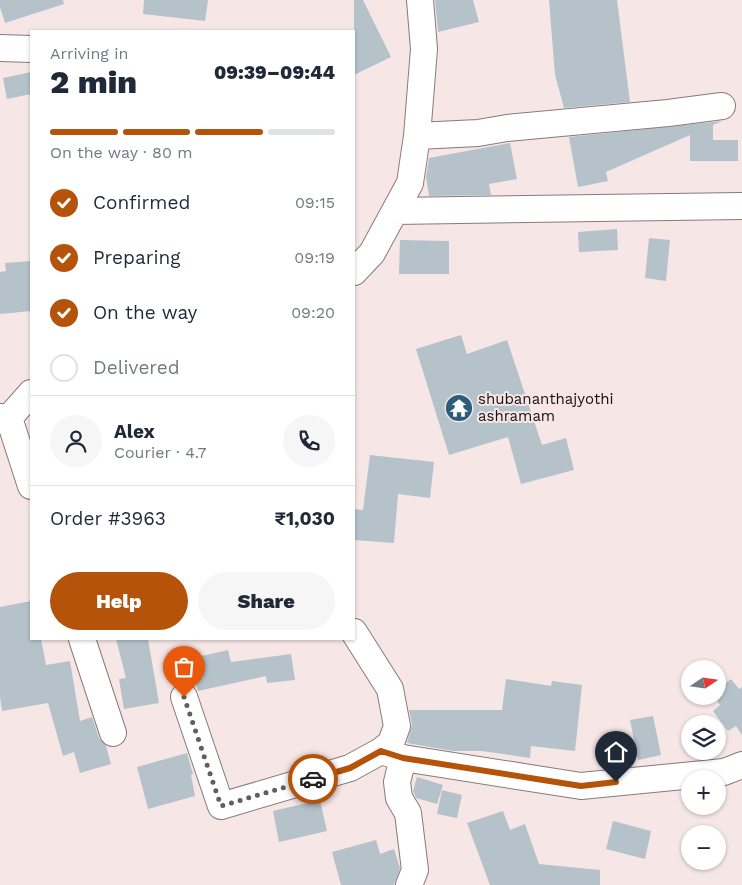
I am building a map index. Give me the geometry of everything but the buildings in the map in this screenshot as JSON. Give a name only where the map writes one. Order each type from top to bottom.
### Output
[{"type":"street","points":[[355,271],[372,253],[410,183],[417,136],[424,49],[420,0]]},
{"type":"street","points":[[0,48],[30,48]]},
{"type":"street","points":[[417,136],[478,134],[507,128],[659,114],[722,106]]},
{"type":"street","points":[[395,211],[742,206]]},
{"type":"street","points":[[30,394],[4,418],[30,483]]},
{"type":"street","points":[[355,634],[390,689],[397,726],[391,743],[392,755],[399,798],[408,813],[415,870],[409,885]]},
{"type":"street","points":[[82,640],[113,733]]},
{"type":"street","points":[[184,697],[221,806],[392,755],[581,786],[724,772],[742,765]]},
{"type":"way so far","points":[[184,697],[221,806],[313,779]]},
{"type":"place","name":"shubananthajyothi ashramam","points":[[459,408]]},
{"type":"route","points":[[313,779],[350,768],[381,751],[403,758],[581,786],[616,782]]}]
